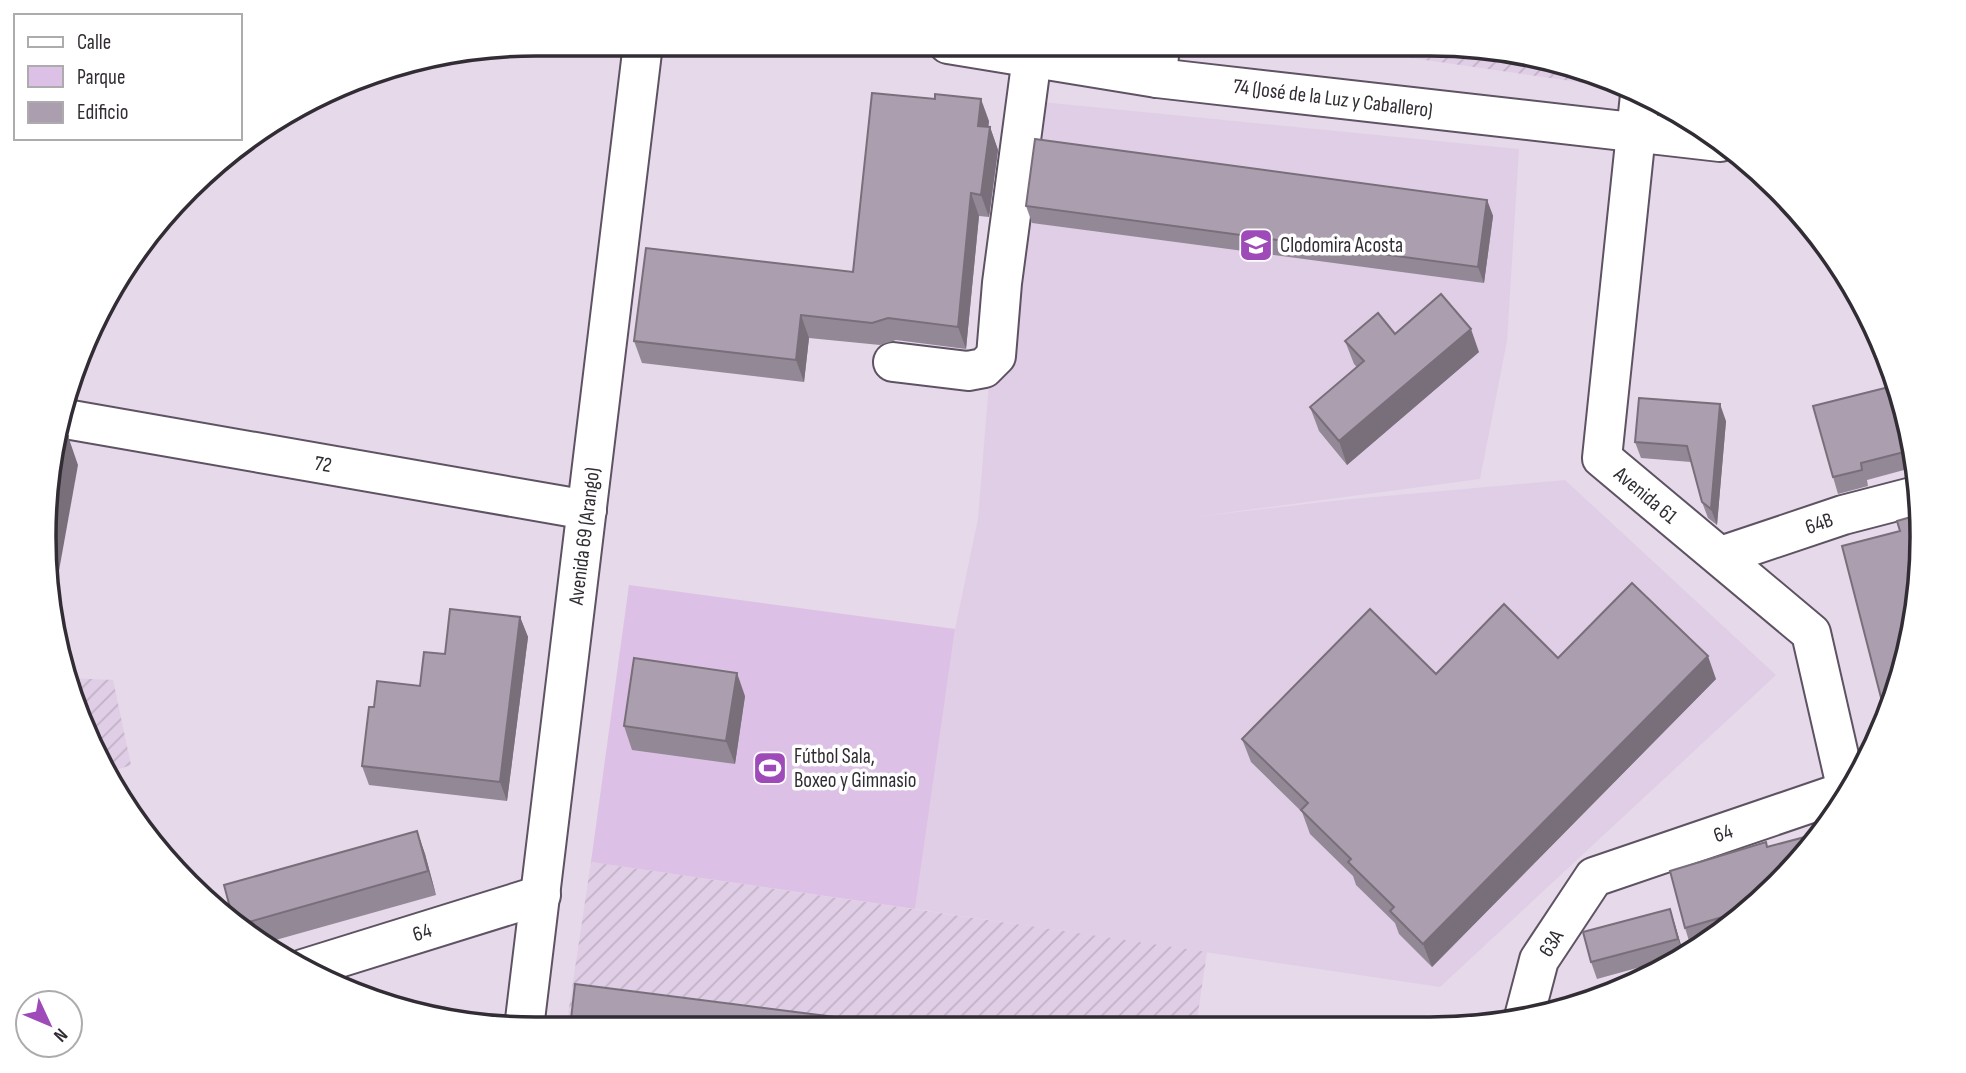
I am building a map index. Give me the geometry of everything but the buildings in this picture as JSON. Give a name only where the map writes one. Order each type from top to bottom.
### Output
[{"type":"street","name":"Avenida 69 (Arango)","points":[[525,1017],[642,56]]},
{"type":"street","name":"74 (José de la Luz y Caballero)","points":[[1026,56],[1158,61],[1637,134],[1701,140]]},
{"type":"street","points":[[893,362],[968,371],[984,368],[996,356],[1002,282],[1032,57]]},
{"type":"street","name":"Avenida 61","points":[[1639,105],[1602,458],[1811,633],[1846,777]]},
{"type":"street","name":"72","points":[[70,420],[587,510]]},
{"type":"street","name":"64B","points":[[1721,556],[1843,515],[1908,498]]},
{"type":"street","name":"64","points":[[1594,877],[1833,796]]},
{"type":"street","name":"63A","points":[[1527,1007],[1539,960],[1594,877]]},
{"type":"street","name":"64","points":[[318,964],[541,894]]},
{"type":"shaded area","points":[[1398,56],[1492,60],[1554,72],[1588,84]]},
{"type":"shaded area","points":[[1012,99],[1519,149],[1507,341],[1480,479],[1202,516],[1341,500],[1565,480],[1776,675],[1440,987],[915,909],[955,629],[978,519]]},
{"type":"shaded area","points":[[78,678],[113,680],[131,765],[116,770],[93,720]]},
{"type":"shaded area","points":[[591,862],[1207,952],[1197,1017],[568,1017]]},
{"type":"green space","name":"Fútbol Sala, Boxeo y Gimnasio","points":[[629,585],[955,629],[915,909],[591,862]]},
{"type":"place","name":"Clodomira Acosta","points":[[1256,245]]},
{"type":"place","name":"Fútbol Sala, Boxeo y Gimnasio","points":[[770,768]]}]
